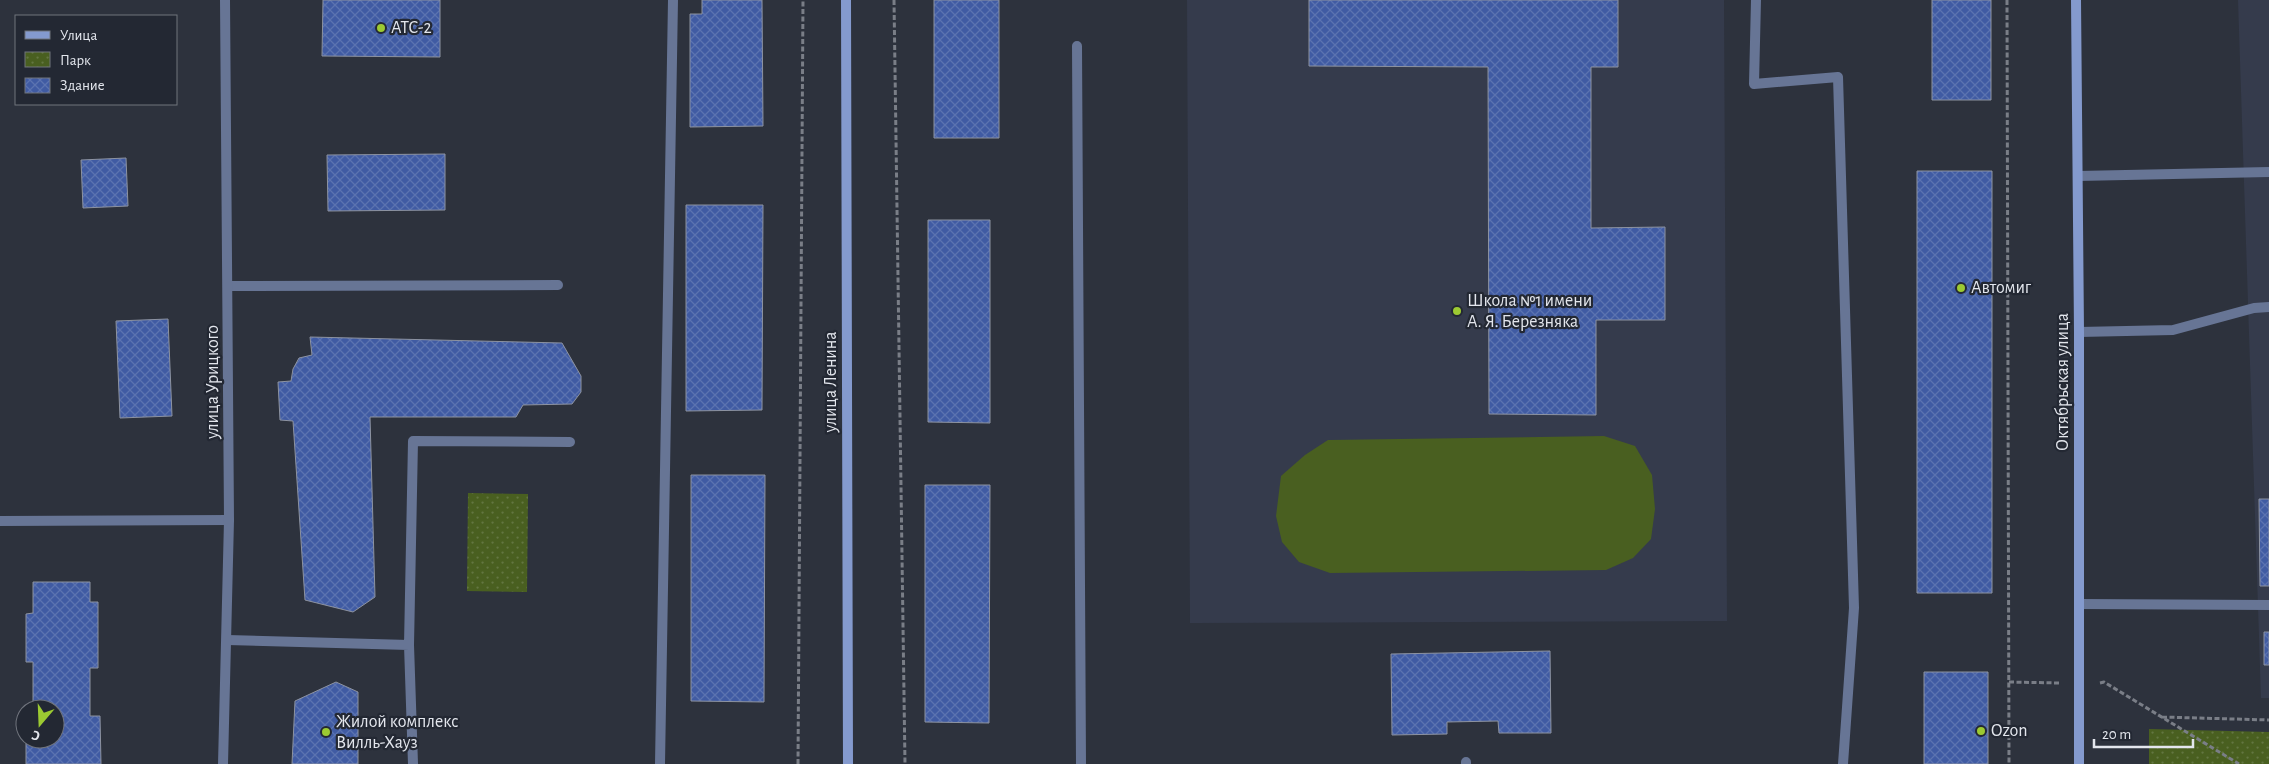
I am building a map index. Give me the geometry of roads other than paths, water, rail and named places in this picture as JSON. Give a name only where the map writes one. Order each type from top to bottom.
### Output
[{"type":"main road","name":"улица Ленина","points":[[846,0],[848,764]]},
{"type":"main road","name":"Октябрьская улица","points":[[2076,0],[2079,332],[2079,764]]},
{"type":"street","name":"улица Урицкого","points":[[223,764],[229,520],[224,0]]},
{"type":"street","points":[[660,764],[673,0]]},
{"type":"street","points":[[1756,0],[1754,84],[1838,77],[1854,608],[1843,764]]},
{"type":"street","points":[[1077,46],[1081,764]]},
{"type":"street","points":[[2078,176],[2269,172]]},
{"type":"street","points":[[228,286],[558,285]]},
{"type":"street","points":[[2079,332],[2173,330],[2254,308],[2269,307]]},
{"type":"street","points":[[414,764],[409,645],[413,441],[570,442]]},
{"type":"street","points":[[0,521],[229,520]]},
{"type":"street","points":[[2080,604],[2269,604]]},
{"type":"street","points":[[227,640],[409,645]]},
{"type":"place","name":"АТС-2","points":[[381,28]]},
{"type":"place","name":"Автомиг","points":[[1961,288]]},
{"type":"place","name":"Школа №1 имени А. Я. Березняка","points":[[1457,311]]},
{"type":"place","name":"Ozon","points":[[1981,731]]},
{"type":"place","name":"Жилой комплекс Вилль-Хауз","points":[[326,732]]}]
